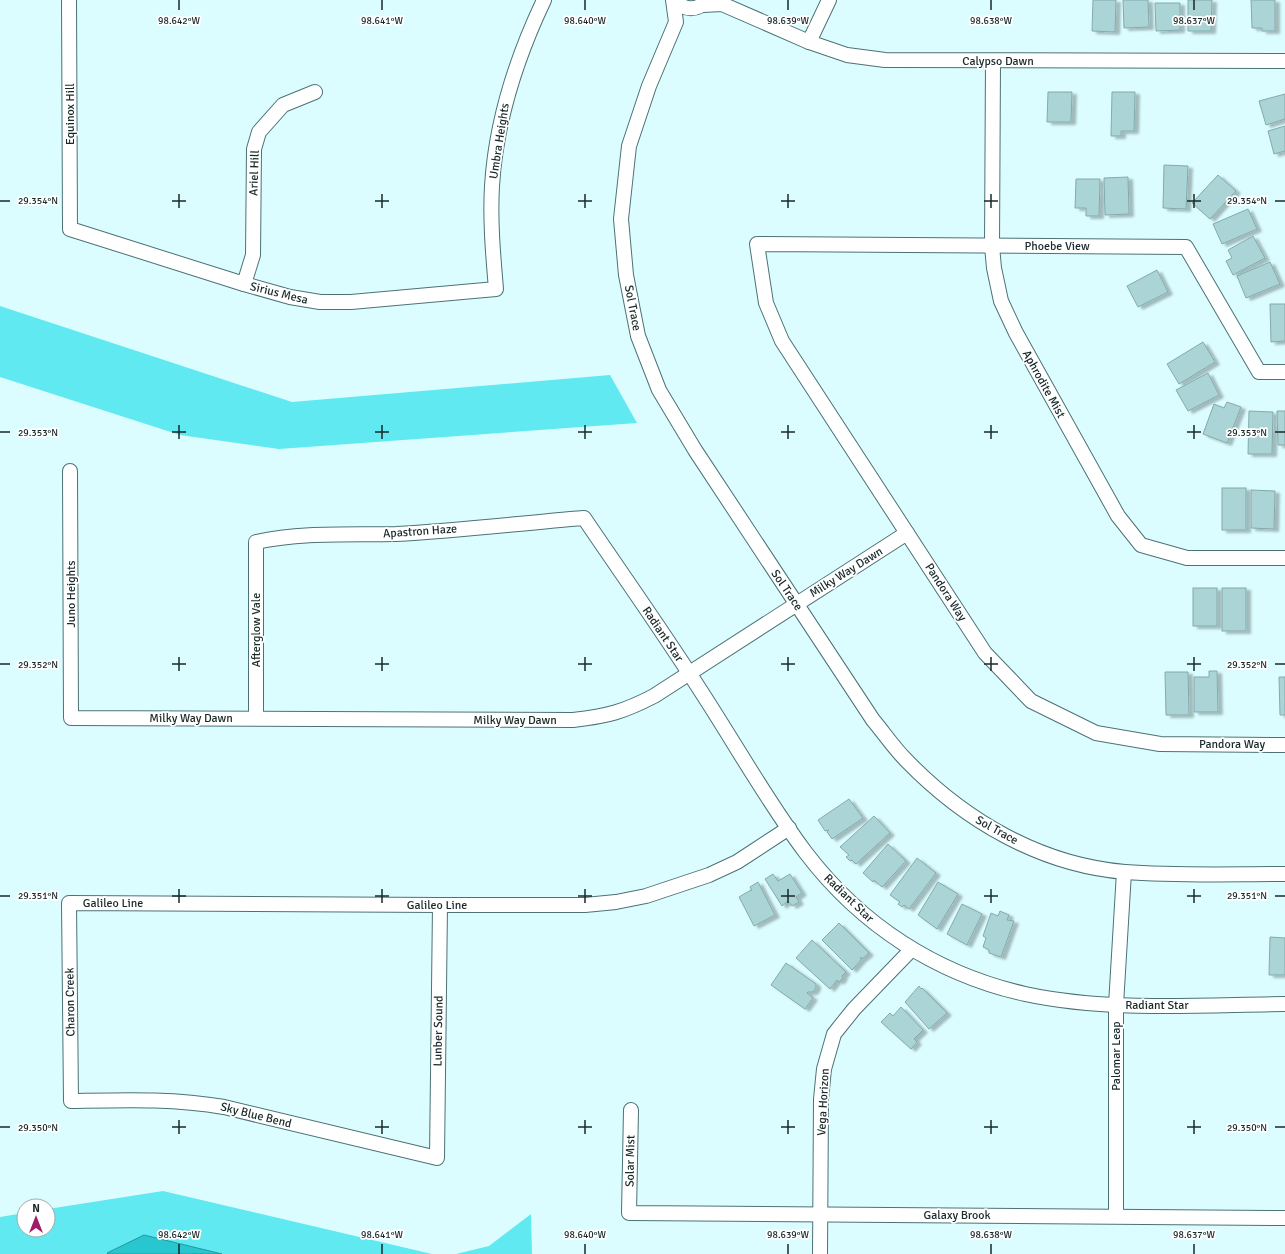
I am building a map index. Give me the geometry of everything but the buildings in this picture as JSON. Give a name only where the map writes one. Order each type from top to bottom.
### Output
[{"type":"street","name":"Equinox Hill","points":[[69,0],[70,229]]},
{"type":"street","name":"Umbra Heights","points":[[496,289],[491,225],[492,186],[496,148],[505,102],[517,60],[544,0]]},
{"type":"street","points":[[674,0],[685,8],[703,4]]},
{"type":"street","points":[[674,0],[676,22],[703,4]]},
{"type":"street","points":[[809,42],[829,0]]},
{"type":"street","name":"Calypso Dawn","points":[[703,4],[720,2],[809,42],[847,55],[885,60],[1285,61]]},
{"type":"street","name":"Sol Trace","points":[[676,22],[649,86],[630,146],[628,160],[621,219],[626,276],[638,336],[659,390],[695,450],[873,720],[905,759],[936,789],[972,817],[1003,835],[1047,856],[1088,866],[1124,872],[1285,874]]},
{"type":"street","name":"Aphrodite Mist","points":[[994,60],[992,246],[994,268],[1001,301],[1016,333],[1118,516],[1141,545],[1187,558],[1285,558]]},
{"type":"street","name":"Ariel Hill","points":[[244,284],[253,255],[254,149],[259,132],[283,105],[315,92]]},
{"type":"street","name":"Sirius Mesa","points":[[70,229],[244,284],[290,297],[320,302],[351,302],[496,289]]},
{"type":"street","name":"Phoebe View","points":[[757,244],[1186,247],[1260,372],[1285,372]]},
{"type":"street","name":"Pandora Way","points":[[757,244],[766,303],[782,342],[985,653],[1031,701],[1096,733],[1160,744],[1285,745]]},
{"type":"street","name":"Juno Heights","points":[[70,471],[71,718]]},
{"type":"street","name":"Apastron Haze","points":[[256,542],[308,534],[396,534],[584,518]]},
{"type":"street","name":"Radiant Star","points":[[584,518],[689,672],[806,854],[835,886],[872,920],[911,950],[940,966],[984,982],[1024,993],[1069,1002],[1116,1005],[1285,1004]]},
{"type":"street","name":"Milky Way Dawn","points":[[71,718],[581,719],[604,717],[629,709],[654,696],[796,603],[907,533]]},
{"type":"street","name":"Afterglow Vale","points":[[256,542],[256,718]]},
{"type":"street","name":"Galileo Line","points":[[69,903],[585,905],[646,896],[709,875],[737,862],[789,828]]},
{"type":"street","name":"Palomar Leap","points":[[1116,1216],[1116,1005],[1124,872]]},
{"type":"street","name":"Charon Creek","points":[[69,903],[71,1101]]},
{"type":"street","name":"Lunber Sound","points":[[437,1158],[440,905]]},
{"type":"street","name":"Vega Horizon","points":[[820,1254],[821,1099],[824,1069],[834,1034],[854,1009],[911,950]]},
{"type":"street","name":"Sky Blue Bend","points":[[71,1101],[168,1099],[194,1102],[224,1107],[437,1158]]},
{"type":"street","name":"Solar Mist","points":[[630,1213],[631,1110]]},
{"type":"street","name":"Galaxy Brook","points":[[630,1213],[1285,1218]]},
{"type":"shaded area","points":[[0,306],[292,402],[610,375],[637,423],[279,449],[180,435],[0,377]]},
{"type":"shaded area","points":[[163,1191],[432,1254],[0,1254],[0,1217],[16,1214],[16,1238],[56,1238],[56,1208]]},
{"type":"shaded area","points":[[531,1214],[532,1254],[456,1254],[489,1246]]},
{"type":"shaded area","points":[[144,1235],[222,1254],[107,1253]]}]
